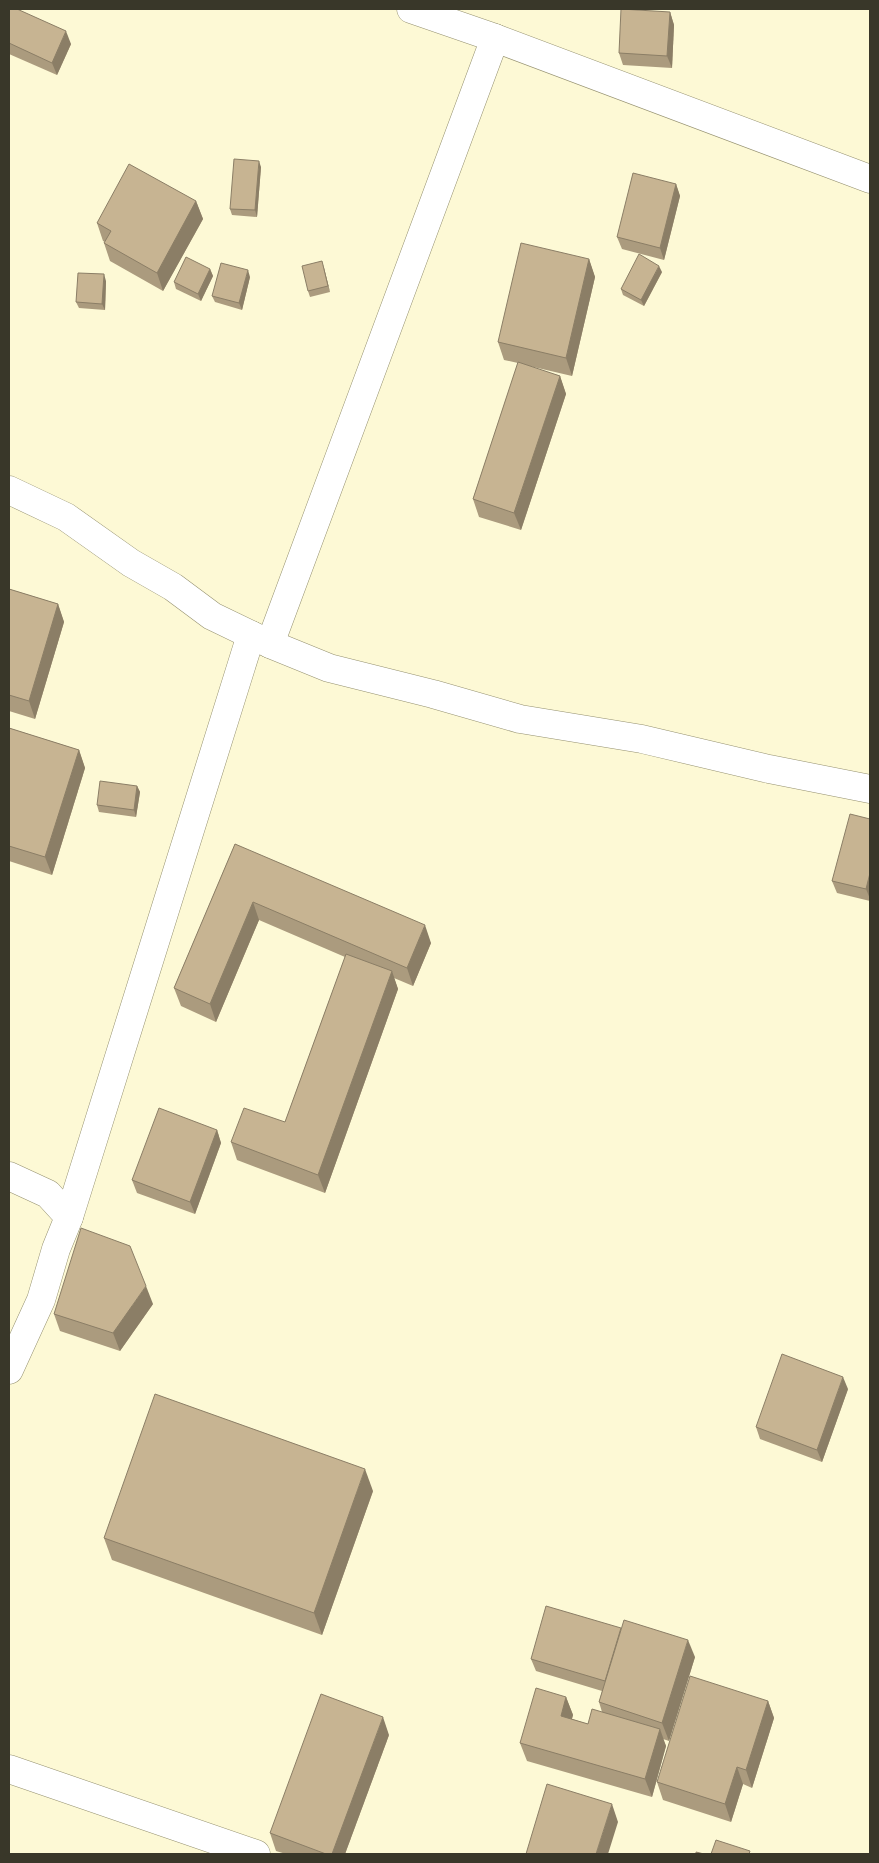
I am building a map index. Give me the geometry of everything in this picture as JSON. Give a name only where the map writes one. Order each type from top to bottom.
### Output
[{"type":"street","points":[[411,9],[495,38],[870,179]]},
{"type":"street","points":[[9,1370],[41,1300],[56,1249],[69,1217],[261,640],[495,38]]},
{"type":"street","points":[[9,490],[66,518],[130,563],[173,587],[212,616],[261,640],[329,668],[433,694],[520,720],[642,739],[769,769],[870,789]]},
{"type":"street","points":[[9,1176],[48,1194],[69,1217]]},
{"type":"street","points":[[9,1769],[256,1854]]},
{"type":"building","points":[[9,9],[17,9],[66,31],[52,63],[9,43]]},
{"type":"building","points":[[621,9],[670,12],[667,56],[619,53]]},
{"type":"building","points":[[234,159],[259,161],[255,210],[230,209]]},
{"type":"building","points":[[129,164],[196,201],[157,273],[104,243],[111,231],[97,223]]},
{"type":"building","points":[[633,173],[676,184],[660,248],[617,237]]},
{"type":"building","points":[[521,243],[589,259],[566,358],[498,342]]},
{"type":"building","points":[[639,254],[659,266],[641,300],[621,289]]},
{"type":"building","points":[[186,257],[210,269],[198,294],[174,282]]},
{"type":"building","points":[[322,261],[328,286],[308,291],[302,266]]},
{"type":"building","points":[[221,263],[248,270],[239,303],[212,296]]},
{"type":"building","points":[[78,273],[104,274],[102,304],[76,302]]},
{"type":"building","points":[[518,362],[560,376],[514,513],[473,499]]},
{"type":"building","points":[[9,589],[58,604],[29,701],[9,695]]},
{"type":"building","points":[[9,728],[79,750],[45,857],[9,846]]},
{"type":"building","points":[[100,781],[137,786],[134,810],[97,805]]},
{"type":"building","points":[[850,814],[870,819],[870,873],[866,889],[832,881]]},
{"type":"building","points":[[235,844],[425,925],[407,968],[253,902],[210,1004],[174,988]]},
{"type":"building","points":[[346,954],[392,971],[318,1175],[231,1142],[244,1108],[285,1122]]},
{"type":"building","points":[[159,1108],[217,1130],[190,1202],[132,1180]]},
{"type":"building","points":[[81,1228],[130,1246],[146,1286],[113,1333],[54,1314]]},
{"type":"building","points":[[782,1354],[843,1377],[817,1450],[756,1427]]},
{"type":"building","points":[[155,1394],[365,1469],[314,1613],[104,1538]]},
{"type":"building","points":[[546,1606],[621,1628],[605,1681],[531,1659]]},
{"type":"building","points":[[624,1620],[688,1640],[662,1723],[599,1702]]},
{"type":"building","points":[[690,1676],[768,1701],[746,1770],[737,1767],[725,1804],[657,1782]]},
{"type":"building","points":[[536,1688],[566,1697],[561,1716],[588,1724],[592,1709],[660,1729],[645,1779],[520,1743]]},
{"type":"building","points":[[321,1694],[383,1717],[332,1854],[326,1854],[270,1833]]},
{"type":"building","points":[[547,1784],[612,1804],[596,1854],[526,1854]]},
{"type":"building","points":[[716,1840],[750,1851],[749,1854],[711,1854]]}]
